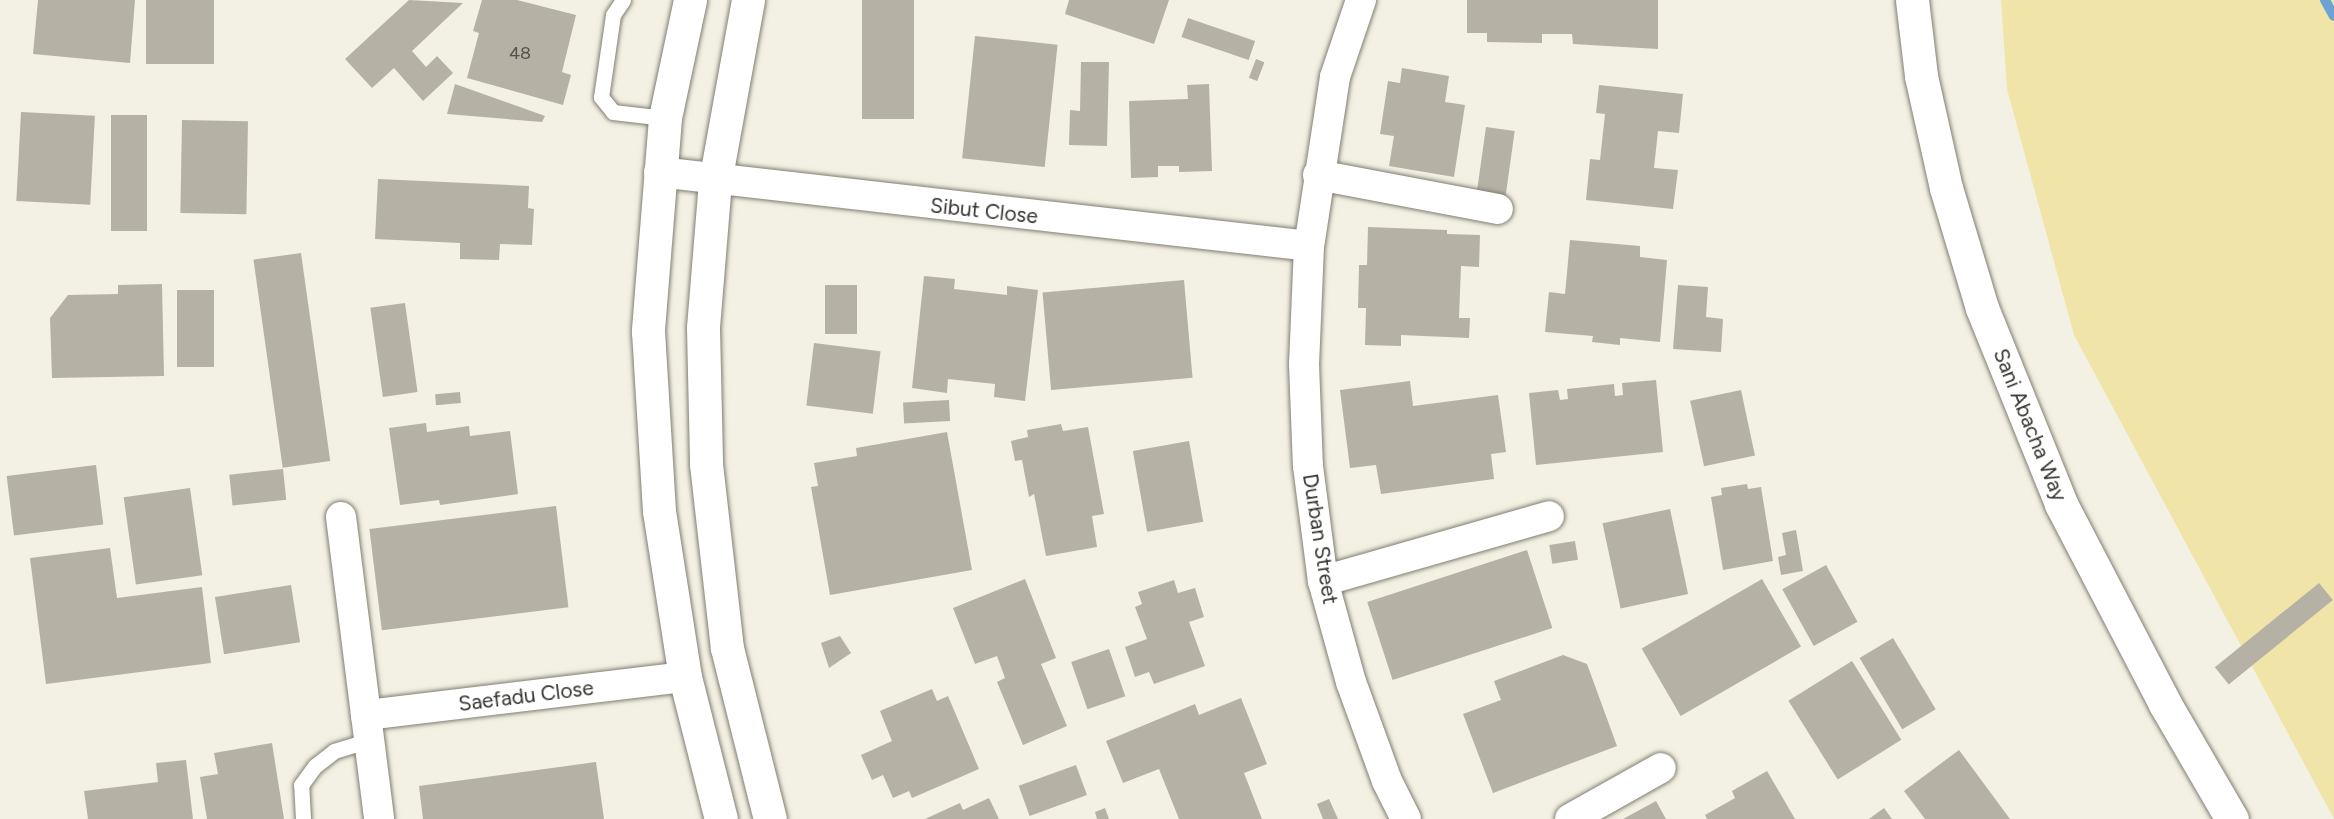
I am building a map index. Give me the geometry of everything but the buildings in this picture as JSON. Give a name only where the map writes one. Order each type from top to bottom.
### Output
[{"type":"main road","points":[[690,0],[665,118],[648,331],[659,511],[686,677],[721,819]]},
{"type":"main road","points":[[748,0],[715,181],[703,328],[706,464],[727,648],[770,819]]},
{"type":"main road","name":"Sani Abacha Way","points":[[1912,0],[1921,76],[1943,177],[1982,308],[2061,504],[2165,704],[2232,819]]},
{"type":"street","name":"Durban Street","points":[[1361,0],[1335,77],[1318,175],[1309,246],[1304,364],[1308,466],[1323,581],[1351,682],[1387,781],[1406,819]]},
{"type":"street","name":"Sibut Close","points":[[659,172],[715,181],[1309,246]]},
{"type":"street","points":[[1318,175],[1498,209]]},
{"type":"street","points":[[1323,581],[1549,516]]},
{"type":"street","points":[[341,517],[378,819]]},
{"type":"street","name":"Saefadu Close","points":[[367,728],[686,677]]},
{"type":"street","points":[[1569,819],[1662,768]]},
{"type":"lane","points":[[623,0],[613,15],[601,97],[613,112],[665,118]]},
{"type":"lane","points":[[303,819],[301,785],[315,766],[367,728]]},
{"type":"shaded area","points":[[2001,0],[2334,0],[2334,819],[2074,335],[2007,89]]},
{"type":"waterway","points":[[2325,0],[2334,16]]}]
